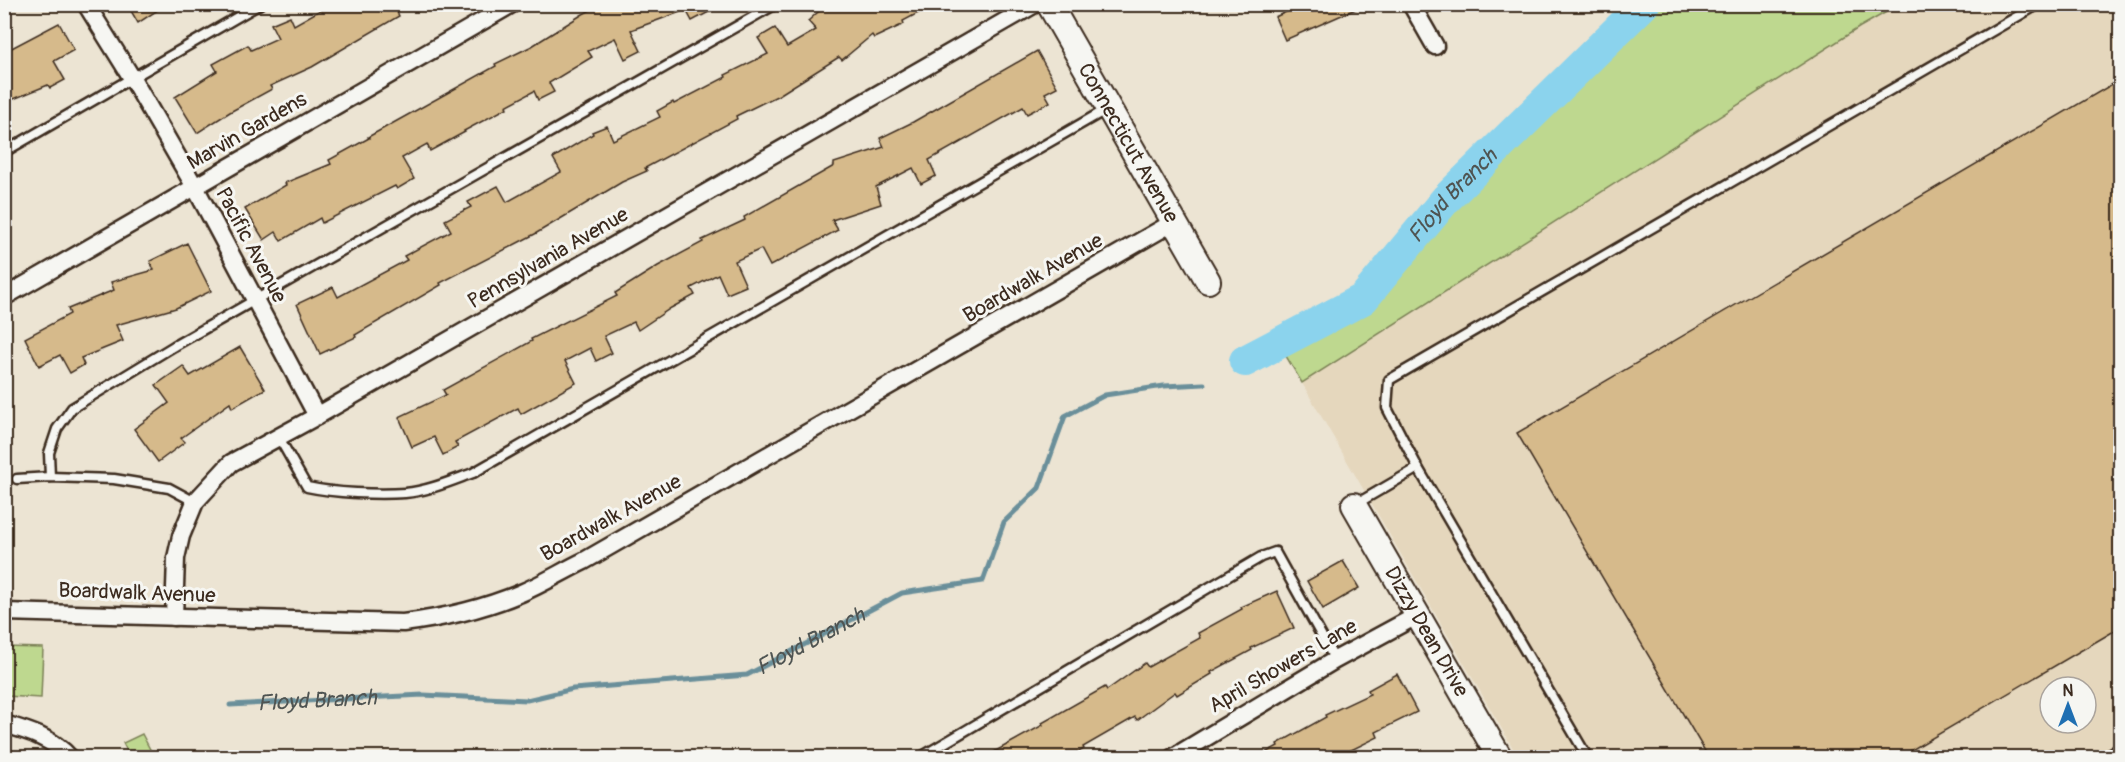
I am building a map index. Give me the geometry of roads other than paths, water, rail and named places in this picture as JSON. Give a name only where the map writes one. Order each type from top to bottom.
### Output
[{"type":"street","name":"Pacific Avenue","points":[[86,4],[195,187],[317,416]]},
{"type":"street","name":"Marvin Gardens","points":[[4,297],[513,4]]},
{"type":"street","name":"Pennsylvania Avenue","points":[[174,617],[176,558],[181,536],[195,502],[231,462],[317,416],[1035,4]]},
{"type":"street","name":"Connecticut Avenue","points":[[1049,4],[1208,281]]},
{"type":"street","points":[[1411,4],[1435,46]]},
{"type":"street","name":"Boardwalk Avenue","points":[[4,612],[403,623],[436,619],[474,610],[522,593],[584,561],[1174,222]]},
{"type":"street","name":"Dizzy Dean Drive","points":[[1354,505],[1500,758]]},
{"type":"street","name":"April Showers Lane","points":[[1172,758],[1335,660],[1418,615]]},
{"type":"street","points":[[4,724],[36,733],[61,747],[70,758]]},
{"type":"lane","points":[[4,152],[260,4]]},
{"type":"lane","points":[[50,477],[49,453],[57,429],[72,408],[174,346],[776,4]]},
{"type":"lane","points":[[1588,758],[1418,468],[1387,408],[1389,380],[2039,4]]},
{"type":"lane","points":[[278,436],[307,487],[314,489],[406,493],[434,487],[473,473],[1108,109]]},
{"type":"lane","points":[[1354,505],[1418,468]]},
{"type":"lane","points":[[17,479],[50,477],[114,479],[169,488],[195,502]]},
{"type":"lane","points":[[919,758],[1261,557],[1275,552],[1335,660]]},
{"type":"lane","points":[[2102,758],[2121,747]]},
{"type":"waterway","name":"Floyd Branch","points":[[1245,361],[1363,299],[1446,199],[1644,4]]},
{"type":"waterway","name":"Floyd Branch","points":[[230,705],[423,695],[527,700],[573,689],[747,675],[902,593],[983,581],[1004,522],[1039,488],[1065,416],[1105,395],[1164,386],[1204,384]]}]
